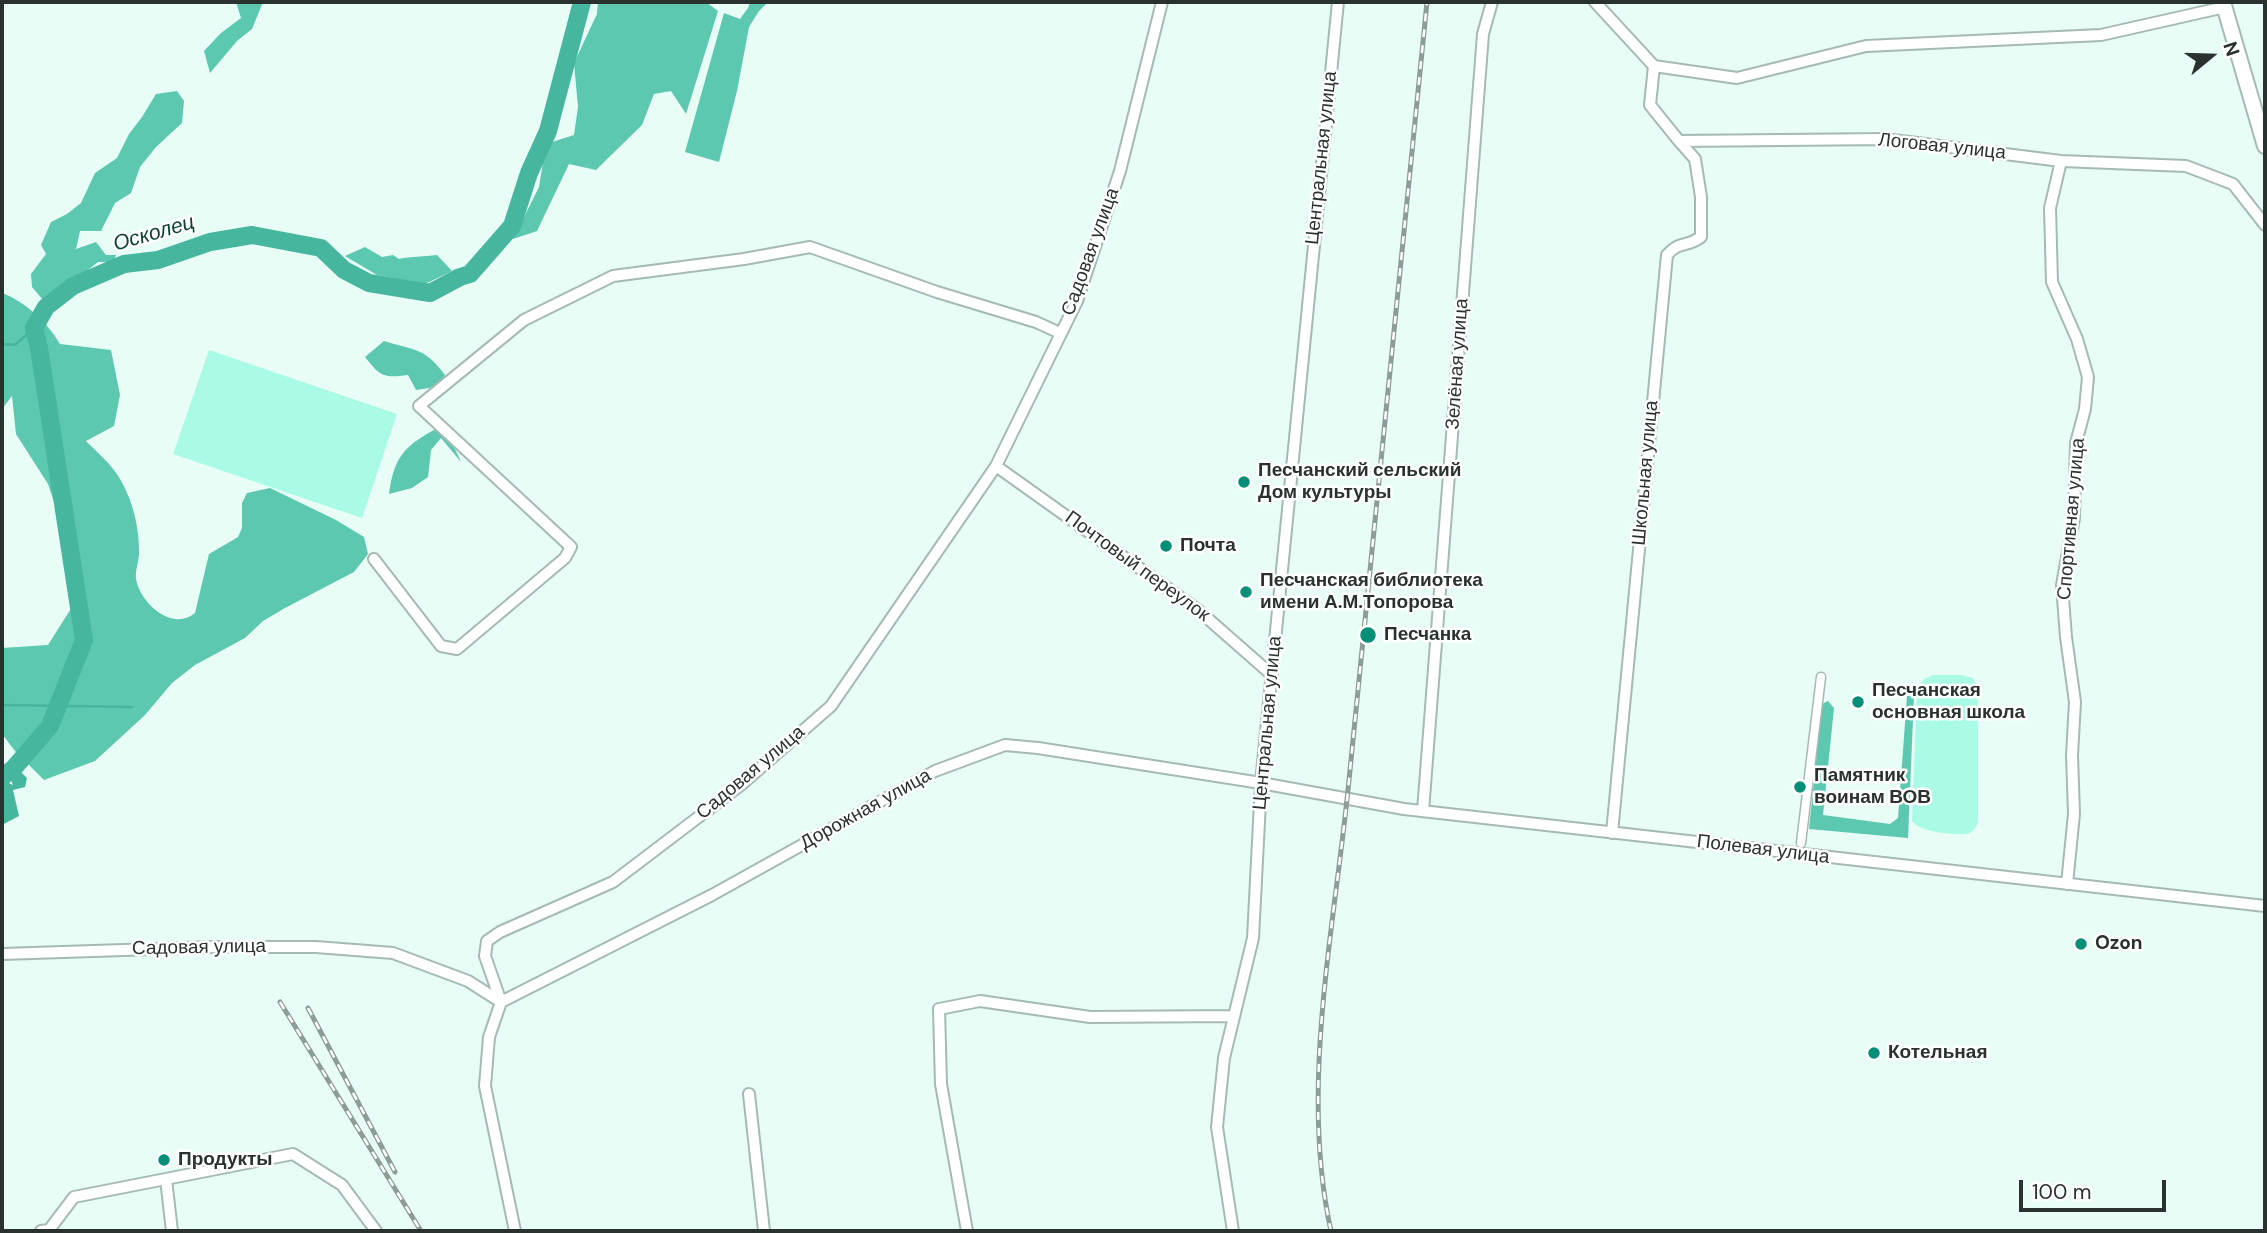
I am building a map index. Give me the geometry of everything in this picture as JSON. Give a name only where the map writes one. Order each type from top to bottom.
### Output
[{"type":"street","name":"Садовая улица","points":[[501,1002],[485,956],[486,941],[500,932],[612,882],[742,784],[831,706],[996,466],[1077,301],[1120,171],[1162,2]]},
{"type":"street","name":"Центральная улица","points":[[1233,1231],[1217,1127],[1224,1058],[1253,938],[1261,783],[1338,2]]},
{"type":"street","name":"Зелёная улица","points":[[1423,811],[1483,34],[1492,2]]},
{"type":"street","points":[[1595,2],[1654,66],[1737,78],[1867,46],[2101,35],[2224,4],[2265,146]]},
{"type":"street","points":[[1654,66],[1650,105],[1679,141]]},
{"type":"street","name":"Логовая улица","points":[[1679,141],[1885,139],[2061,161],[2186,166],[2233,184],[2265,225]]},
{"type":"street","name":"Школьная улица","points":[[1612,833],[1667,255],[1675,246],[1694,243],[1701,237],[1701,197],[1695,159],[1679,141]]},
{"type":"street","name":"Спортивная улица","points":[[2061,161],[2050,208],[2052,282],[2077,339],[2088,377],[2085,410],[2076,443],[2074,518],[2062,585],[2075,702],[2072,755],[2074,814],[2067,884]]},
{"type":"street","points":[[374,559],[441,646],[457,649],[565,558],[571,547],[419,405],[524,320],[613,276],[744,259],[810,247],[937,292],[1036,322],[1060,333]]},
{"type":"street","name":"Почтовый переулок","points":[[996,466],[1198,610],[1272,675]]},
{"type":"street","points":[[1801,843],[1821,677]]},
{"type":"street","name":"Дорожная улица","points":[[501,1002],[712,895],[935,771],[1005,745],[1261,783]]},
{"type":"street","name":"Полевая улица","points":[[1261,783],[1423,811],[2265,906]]},
{"type":"street","name":"Садовая улица","points":[[2,954],[303,947],[393,953],[468,981],[501,1002]]},
{"type":"street","points":[[967,1231],[941,1084],[939,1009],[980,1001],[1090,1017],[1234,1016]]},
{"type":"street","points":[[501,1002],[489,1037],[485,1086],[514,1231]]},
{"type":"street","points":[[749,1094],[764,1231]]},
{"type":"street","points":[[41,1231],[49,1230],[74,1196],[293,1154],[342,1185],[376,1231]]},
{"type":"street","points":[[166,1179],[173,1231]]},
{"type":"shaded area","points":[[236,2],[263,2],[252,29],[237,41],[210,73],[204,51],[221,33],[241,18]]},
{"type":"shaded area","points":[[598,2],[706,2],[718,11],[686,114],[671,91],[654,94],[642,125],[596,170],[569,164],[537,231],[513,239],[539,187],[546,144],[574,135],[578,107],[574,63],[597,14]]},
{"type":"shaded area","points":[[750,2],[768,2],[749,27],[737,91],[719,162],[685,152],[724,13],[740,19]]},
{"type":"shaded area","points":[[177,91],[184,101],[182,123],[156,147],[140,167],[131,193],[115,203],[101,231],[80,231],[76,249],[96,242],[106,255],[116,255],[114,262],[98,262],[43,300],[32,287],[31,274],[46,254],[41,245],[51,222],[81,203],[95,173],[117,158],[129,134],[156,94]]},
{"type":"shaded area","points":[[365,247],[382,257],[393,255],[399,259],[437,255],[452,271],[425,284],[377,275],[345,256]]},
{"type":"shaded area","points":[[2,293],[35,314],[60,344],[111,350],[120,395],[114,426],[86,441],[112,467],[126,489],[138,532],[136,579],[144,597],[158,612],[177,619],[195,613],[209,554],[238,537],[242,528],[242,503],[247,493],[270,488],[336,520],[364,537],[368,554],[354,572],[285,608],[263,621],[245,638],[195,665],[172,683],[145,715],[95,761],[44,780],[2,734],[2,648],[48,645],[72,607],[68,578],[70,549],[48,484],[16,434],[12,396],[2,409]]},
{"type":"shaded area","points":[[384,341],[425,355],[445,375],[436,387],[416,390],[408,375],[383,375],[365,357]]},
{"type":"shaded area","points":[[209,350],[397,414],[362,518],[173,454]]},
{"type":"shaded area","points":[[434,430],[449,436],[461,462],[441,438],[431,450],[428,477],[412,488],[389,494],[397,462],[407,448]]},
{"type":"shaded area","points":[[1933,675],[1962,675],[1973,678],[1978,688],[1978,823],[1966,834],[1929,830],[1912,821],[1917,688],[1924,679]]},
{"type":"shaded area","points":[[1914,695],[1908,838],[1809,829],[1822,704],[1828,701],[1834,708],[1823,815],[1890,824],[1898,818],[1907,696]]},
{"type":"shaded area","points":[[21,772],[27,778],[25,787],[13,790],[19,816],[2,825],[2,780],[13,785],[11,780]]},
{"type":"waterway","name":"Осколец","points":[[2,777],[13,769],[50,726],[84,640],[34,328],[46,307],[73,286],[124,264],[158,260],[210,242],[252,235],[321,248],[344,270],[369,283],[430,293],[470,274],[512,226],[529,173],[548,131],[582,2]]},
{"type":"waterway","points":[[2,344],[15,345],[34,328]]},
{"type":"waterway","points":[[2,705],[132,707]]},
{"type":"railway","points":[[1331,1231],[1322,1176],[1318,1120],[1323,1006],[1349,780],[1427,2]]},
{"type":"railway","points":[[280,1002],[421,1231]]},
{"type":"railway","points":[[308,1008],[395,1172]]},
{"type":"place","name":"Песчанский сельский Дом культуры","points":[[1244,482]]},
{"type":"place","name":"Почта","points":[[1166,546]]},
{"type":"place","name":"Песчанская библиотека имени А.М.Топорова","points":[[1246,592]]},
{"type":"place","name":"Песчанка","points":[[1368,635]]},
{"type":"place","name":"Песчанская основная школа","points":[[1858,702]]},
{"type":"place","name":"Памятник воинам ВОВ","points":[[1800,787]]},
{"type":"place","name":"Ozon","points":[[2081,944]]},
{"type":"place","name":"Котельная","points":[[1874,1053]]},
{"type":"place","name":"Продукты","points":[[164,1160]]}]
